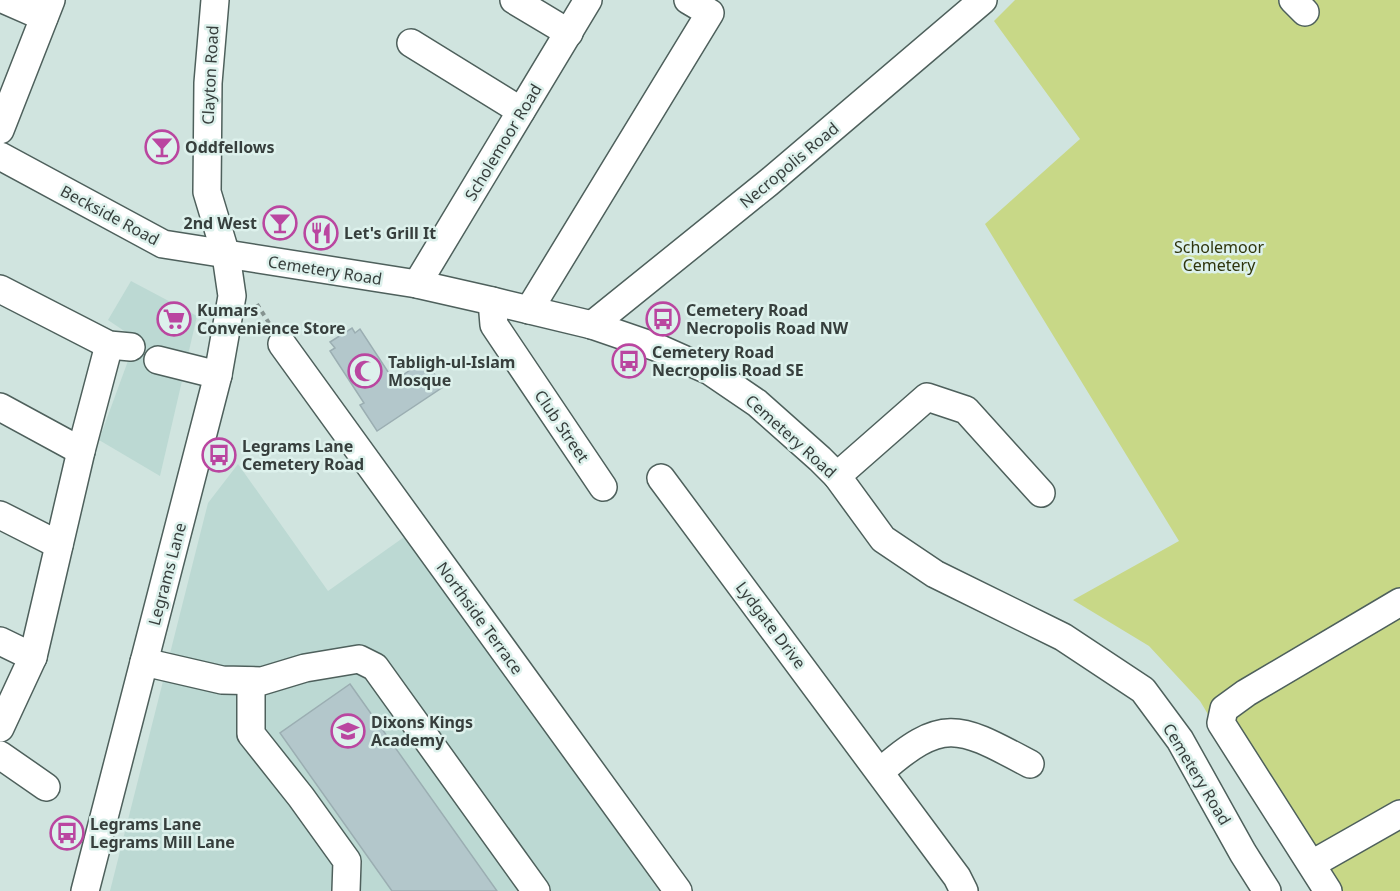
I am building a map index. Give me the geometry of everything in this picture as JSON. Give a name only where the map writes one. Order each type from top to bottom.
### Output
[{"type":"street","points":[[0,130],[48,9],[5,0]]},
{"type":"street","name":"Clayton Road","points":[[214,0],[208,84],[207,192],[226,255]]},
{"type":"street","points":[[514,0],[569,33]]},
{"type":"street","name":"Scholemoor Road","points":[[417,284],[588,0]]},
{"type":"street","points":[[529,310],[710,13],[688,0]]},
{"type":"street","name":"Necropolis Road","points":[[592,325],[768,183],[983,0]]},
{"type":"street","points":[[411,43],[521,111]]},
{"type":"street","name":"Beckside Road","points":[[0,156],[164,244],[226,255]]},
{"type":"street","name":"Cemetery Road","points":[[226,255],[417,284],[492,301],[592,325],[656,347],[710,371],[757,403],[837,476],[883,539],[935,574],[1063,637],[1143,690],[1180,740],[1243,853],[1267,891]]},
{"type":"street","name":"Legrams Lane","points":[[86,891],[218,375],[232,296],[226,255]]},
{"type":"street","points":[[0,289],[120,346],[81,451],[33,657],[0,728]]},
{"type":"street","name":"Club Street","points":[[492,301],[494,325],[603,487]]},
{"type":"street","name":"Northside Terrace","points":[[282,344],[678,891]]},
{"type":"street","points":[[158,360],[218,375]]},
{"type":"street","points":[[837,476],[927,397],[966,410],[1041,493]]},
{"type":"street","points":[[0,407],[81,451]]},
{"type":"street","name":"Lydgate Drive","points":[[661,478],[880,772],[957,877],[964,891]]},
{"type":"street","points":[[0,515],[59,545]]},
{"type":"street","points":[[1328,891],[1221,723],[1224,709],[1246,693],[1400,602]]},
{"type":"street","points":[[0,641],[33,657]]},
{"type":"street","points":[[144,662],[222,680],[251,681],[262,681],[305,668],[359,659],[375,668],[536,891]]},
{"type":"street","points":[[251,681],[251,734],[301,796],[347,861],[346,891]]},
{"type":"street","points":[[880,772],[903,752],[930,736],[955,732],[979,738],[1030,764]]},
{"type":"street","points":[[0,755],[46,787]]},
{"type":"street","points":[[1312,864],[1400,814]]},
{"type":"shaded area","points":[[131,281],[197,316],[160,476],[99,440],[136,339],[108,320]]},
{"type":"shaded area","name":"Dixons Kings Academy","points":[[238,464],[328,591],[407,535],[659,891],[110,891],[208,503]]},
{"type":"green space","name":"Scholemoor Cemetery","points":[[1015,0],[1400,0],[1400,891],[1314,891],[1200,701],[1149,646],[1073,600],[1179,541],[985,224],[1080,139],[994,21]]},
{"type":"building","name":"Tabligh-ul-Islam Mosque","points":[[352,328],[355,333],[360,329],[394,381],[425,360],[443,387],[377,431],[360,405],[364,403],[330,351],[335,348],[330,342]]},
{"type":"building","points":[[350,684],[497,891],[392,891],[280,733]]},
{"type":"place","name":"Oddfellows","points":[[162,147]]},
{"type":"place","name":"2nd West","points":[[280,223]]},
{"type":"place","name":"Let's Grill It","points":[[321,233]]},
{"type":"place","name":"Kumars Convenience Store","points":[[174,319]]},
{"type":"place","name":"Cemetery Road Necropolis Road NW","points":[[663,319]]},
{"type":"place","name":"Cemetery Road Necropolis Road SE","points":[[629,361]]},
{"type":"place","name":"Tabligh-ul-Islam Mosque","points":[[365,371]]},
{"type":"place","name":"Legrams Lane Cemetery Road","points":[[219,455]]},
{"type":"place","name":"Dixons Kings Academy","points":[[348,731]]},
{"type":"place","name":"Legrams Lane Legrams Mill Lane","points":[[67,833]]}]
